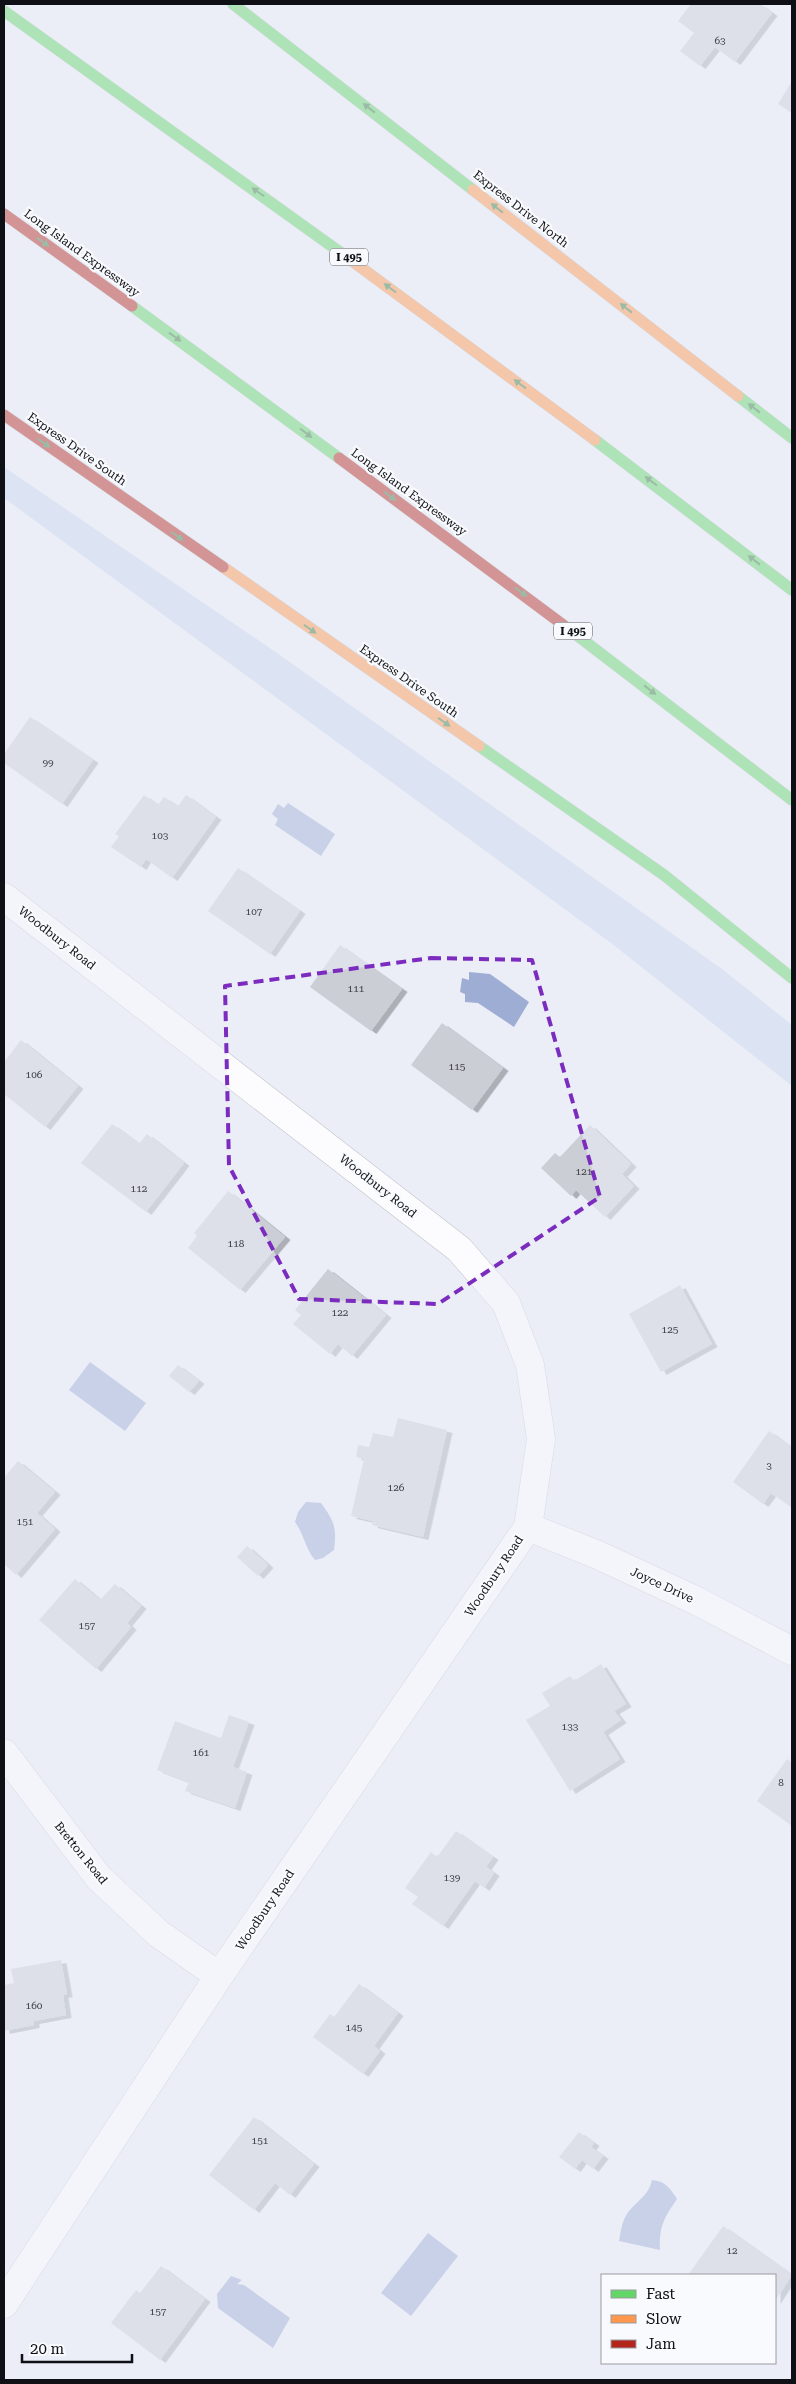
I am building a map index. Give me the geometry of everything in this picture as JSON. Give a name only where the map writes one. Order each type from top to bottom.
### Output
[{"type":"main road","name":"Express Drive North","points":[[233,4],[792,438]]},
{"type":"main road","name":"I 495","points":[[4,10],[322,237],[682,504],[792,590]]},
{"type":"main road","name":"Long Island Expressway","points":[[4,214],[216,366],[589,642],[792,800]]},
{"type":"main road","name":"Express Drive South","points":[[4,415],[664,875],[792,978]]},
{"type":"street","name":"Woodbury Road","points":[[4,897],[459,1249],[506,1303],[530,1365],[541,1439],[528,1527],[219,1976],[4,2304]]},
{"type":"street","name":"Joyce Drive","points":[[528,1527],[598,1555],[688,1597],[792,1651]]},
{"type":"street","name":"Bretton Road","points":[[4,1753],[99,1878],[159,1934],[219,1976]]},
{"type":"highlighted area","points":[[431,958],[532,960],[600,1197],[438,1304],[299,1299],[229,1166],[225,986]]},
{"type":"shaded area","points":[[4,467],[277,653],[722,969],[792,1025],[792,1086],[611,943],[4,498]]},
{"type":"water","points":[[288,803],[335,834],[321,856],[275,825],[278,819],[272,814],[278,804],[284,808]]},
{"type":"water","points":[[469,972],[490,974],[529,1002],[514,1027],[478,1003],[465,1002],[465,994],[460,992],[462,978],[469,980]]},
{"type":"water","points":[[90,1362],[146,1403],[125,1431],[69,1390]]},
{"type":"water","points":[[306,1502],[321,1503],[332,1520],[335,1530],[334,1550],[323,1558],[315,1560],[295,1522],[298,1512]]},
{"type":"water","points":[[652,2180],[667,2186],[677,2199],[663,2223],[660,2235],[660,2250],[619,2241],[622,2225],[627,2214],[646,2194]]},
{"type":"water","points":[[428,2233],[458,2256],[411,2316],[381,2293]]},
{"type":"water","points":[[231,2276],[242,2280],[237,2284],[244,2285],[290,2318],[273,2348],[218,2308],[217,2294]]},
{"type":"building","points":[[691,4],[760,4],[772,13],[735,62],[715,47],[700,66],[680,51],[694,33],[678,21]]},
{"type":"building","points":[[792,81],[792,113],[778,104]]},
{"type":"building","points":[[30,717],[93,760],[62,804],[4,763],[4,754]]},
{"type":"building","points":[[144,795],[158,805],[164,797],[178,806],[186,795],[216,817],[172,878],[146,859],[141,867],[111,847],[119,836],[115,834]]},
{"type":"building","points":[[238,868],[300,911],[270,954],[208,911]]},
{"type":"building","points":[[340,945],[402,989],[371,1031],[310,987]]},
{"type":"building","points":[[442,1023],[503,1068],[472,1110],[411,1065]]},
{"type":"building","points":[[21,1040],[78,1086],[45,1127],[4,1094],[4,1062]]},
{"type":"building","points":[[112,1124],[139,1144],[147,1134],[184,1163],[146,1212],[81,1163]]},
{"type":"building","points":[[590,1125],[631,1164],[622,1174],[634,1186],[605,1217],[576,1190],[571,1196],[541,1168],[555,1153],[560,1157]]},
{"type":"building","points":[[228,1191],[285,1237],[240,1290],[188,1248],[197,1236],[194,1233]]},
{"type":"building","points":[[328,1269],[386,1315],[352,1356],[338,1344],[330,1354],[293,1324],[301,1315],[295,1310]]},
{"type":"building","points":[[680,1285],[712,1344],[661,1372],[629,1314]]},
{"type":"building","points":[[178,1365],[199,1381],[189,1392],[169,1376]]},
{"type":"building","points":[[398,1418],[447,1430],[423,1537],[372,1525],[373,1521],[351,1516],[364,1459],[356,1457],[358,1445],[369,1447],[373,1433],[393,1437]]},
{"type":"building","points":[[769,1431],[792,1448],[792,1508],[771,1493],[763,1504],[733,1482]]},
{"type":"building","points":[[18,1461],[55,1492],[37,1513],[55,1529],[16,1575],[4,1564],[4,1478]]},
{"type":"building","points":[[247,1546],[268,1565],[258,1576],[237,1557]]},
{"type":"building","points":[[75,1579],[100,1600],[115,1584],[141,1606],[127,1623],[131,1627],[96,1669],[39,1620]]},
{"type":"building","points":[[601,1664],[626,1704],[614,1711],[621,1720],[603,1732],[620,1759],[570,1791],[526,1720],[550,1706],[542,1693],[570,1676],[574,1681]]},
{"type":"building","points":[[229,1715],[249,1722],[233,1767],[247,1772],[235,1808],[185,1791],[189,1782],[157,1770],[175,1721],[221,1738]]},
{"type":"building","points":[[787,1759],[792,1763],[792,1826],[757,1801]]},
{"type":"building","points":[[456,1831],[493,1857],[486,1867],[494,1873],[484,1888],[475,1881],[443,1926],[412,1904],[418,1897],[405,1888],[431,1852],[437,1857]]},
{"type":"building","points":[[61,1960],[67,1994],[63,1995],[66,2015],[34,2021],[34,2025],[4,2031],[4,1985],[14,1983],[11,1969]]},
{"type":"building","points":[[359,1984],[398,2013],[374,2046],[380,2051],[363,2074],[313,2037],[330,2014],[334,2017]]},
{"type":"building","points":[[254,2117],[314,2164],[290,2195],[275,2183],[254,2210],[209,2175]]},
{"type":"building","points":[[579,2132],[594,2143],[591,2147],[603,2156],[593,2169],[582,2160],[575,2169],[559,2157]]},
{"type":"building","points":[[723,2226],[792,2275],[776,2299],[776,2274],[689,2274]]},
{"type":"building","points":[[161,2266],[205,2299],[160,2360],[111,2323],[136,2290],[140,2293]]},
{"type":"traffic: fast","points":[[233,4],[473,190]]},
{"type":"traffic: fast","points":[[4,11],[344,255]]},
{"type":"traffic: fast","points":[[132,306],[339,458]]},
{"type":"traffic: fast","points":[[738,396],[792,438]]},
{"type":"traffic: fast","points":[[595,440],[792,590]]},
{"type":"traffic: fast","points":[[574,633],[792,800]]},
{"type":"traffic: fast","points":[[479,746],[664,875],[792,978]]},
{"type":"traffic: slow","points":[[473,190],[738,396]]},
{"type":"traffic: slow","points":[[344,255],[595,440]]},
{"type":"traffic: slow","points":[[223,567],[479,746]]},
{"type":"traffic: jam","points":[[4,214],[132,306]]},
{"type":"traffic: jam","points":[[4,415],[223,567]]},
{"type":"traffic: jam","points":[[339,458],[574,633]]}]
